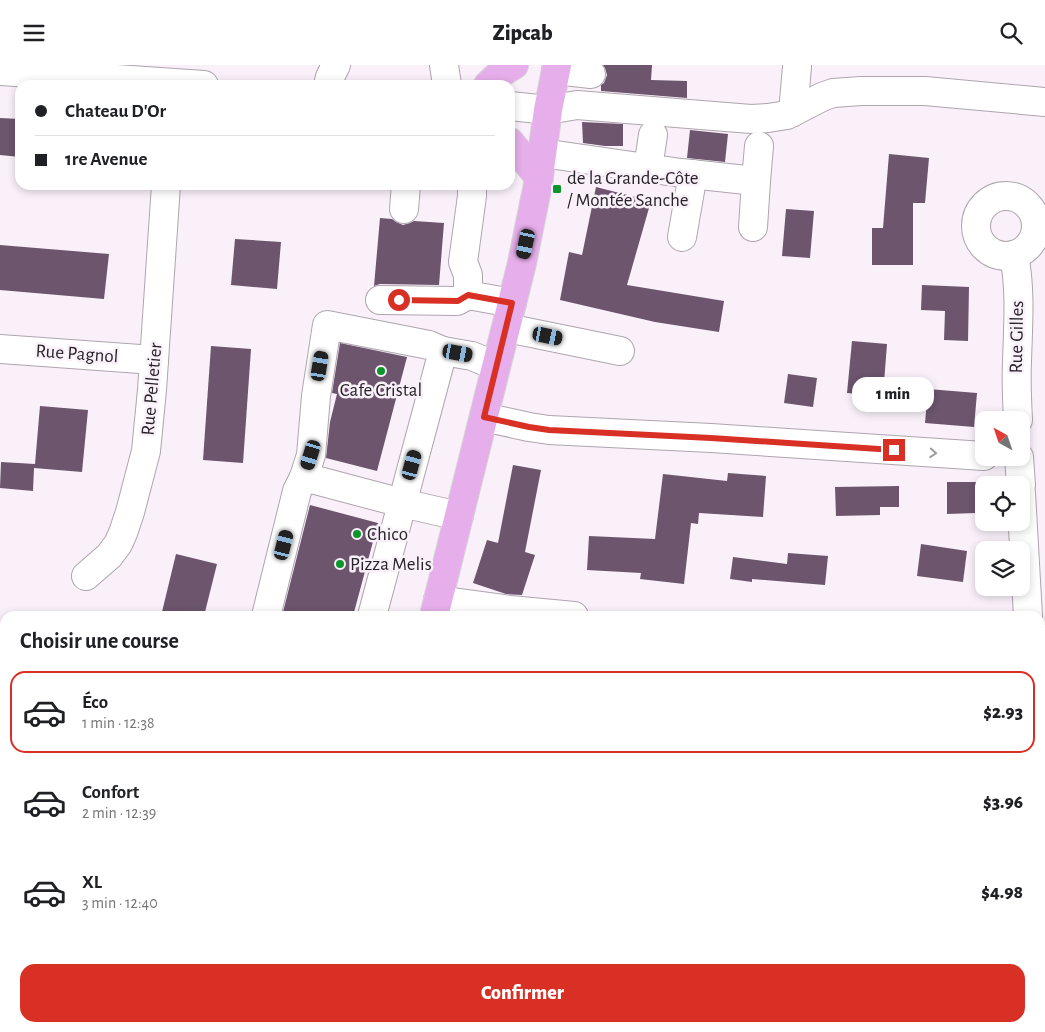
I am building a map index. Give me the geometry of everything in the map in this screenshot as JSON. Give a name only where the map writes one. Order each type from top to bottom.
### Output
[{"type":"main road","points":[[493,80],[514,65]]},
{"type":"main road","points":[[436,608],[510,315],[530,227],[556,68]]},
{"type":"main road","points":[[515,146],[540,165]]},
{"type":"street","points":[[329,80],[336,65]]},
{"type":"street","points":[[444,65],[446,80]]},
{"type":"street","points":[[794,112],[797,67]]},
{"type":"street","points":[[556,68],[591,74]]},
{"type":"street","points":[[0,71],[120,80]]},
{"type":"street","points":[[515,107],[548,110],[577,105],[751,119],[787,115],[833,93],[861,91],[925,91],[1045,102]]},
{"type":"street","points":[[648,168],[653,135]]},
{"type":"street","points":[[753,227],[759,146]]},
{"type":"street","points":[[540,165],[648,168],[756,181]]},
{"type":"street","points":[[682,237],[693,174]]},
{"type":"street","name":"Rue Pelletier","points":[[86,577],[109,556],[124,533],[146,451],[166,190]]},
{"type":"street","points":[[468,295],[468,275],[464,262],[472,190]]},
{"type":"street","name":"Rue Gilles","points":[[1014,255],[1019,297],[1018,411]]},
{"type":"street","points":[[468,295],[510,315],[620,351]]},
{"type":"street","points":[[380,300],[458,301],[468,295]]},
{"type":"street","points":[[267,611],[297,491],[311,455],[316,396],[327,325],[429,345],[443,351],[472,356],[496,366]]},
{"type":"street","name":"Rue Pagnol","points":[[0,349],[154,359]]},
{"type":"street","points":[[373,611],[443,351]]},
{"type":"street","points":[[484,417],[549,430],[711,438],[975,455]]},
{"type":"street","points":[[304,477],[459,516]]},
{"type":"street","points":[[1023,531],[1028,611]]},
{"type":"street","points":[[436,608],[521,611]]},
{"type":"building","points":[[603,65],[652,65],[651,80],[687,81],[687,98],[601,91],[601,85],[604,83],[607,75]]},
{"type":"building","points":[[0,118],[15,119],[15,156],[0,155]]},
{"type":"building","points":[[582,122],[623,124],[623,146],[583,143]]},
{"type":"building","points":[[690,130],[728,134],[725,162],[687,158]]},
{"type":"building","points":[[889,154],[929,158],[925,203],[913,203],[913,265],[872,265],[872,228],[883,228]]},
{"type":"building","points":[[596,187],[651,201],[627,285],[724,301],[719,332],[655,322],[560,300],[569,252],[582,255]]},
{"type":"building","points":[[786,209],[814,211],[810,258],[782,256]]},
{"type":"building","points":[[380,218],[392,219],[403,225],[414,221],[444,223],[439,285],[380,284],[374,286]]},
{"type":"building","points":[[235,239],[281,242],[277,289],[231,285]]},
{"type":"building","points":[[0,245],[109,254],[104,299],[0,290]]},
{"type":"building","points":[[922,285],[969,287],[968,341],[944,340],[945,311],[921,310]]},
{"type":"building","points":[[852,341],[887,344],[883,396],[847,393]]},
{"type":"building","points":[[340,343],[407,357],[377,471],[326,458],[330,422],[337,394],[332,393]]},
{"type":"building","points":[[211,346],[251,349],[243,463],[203,460]]},
{"type":"building","points":[[788,374],[817,378],[813,407],[784,403]]},
{"type":"building","points":[[928,389],[977,393],[974,427],[925,423]]},
{"type":"building","points":[[40,406],[88,410],[82,472],[34,468],[33,491],[0,488],[1,462],[35,464]]},
{"type":"building","points":[[513,465],[541,470],[525,552],[535,555],[522,595],[506,594],[473,583],[487,540],[498,543]]},
{"type":"building","points":[[728,473],[766,476],[763,517],[699,513],[698,524],[691,523],[684,584],[640,579],[641,573],[587,570],[589,536],[655,539],[663,474],[727,481]]},
{"type":"building","points":[[947,482],[975,482],[975,513],[947,514]]},
{"type":"building","points":[[899,486],[899,507],[880,507],[880,515],[836,516],[835,487]]},
{"type":"building","points":[[310,505],[378,523],[354,611],[283,611]]},
{"type":"building","points":[[921,544],[967,551],[963,582],[917,576]]},
{"type":"building","points":[[788,553],[828,556],[825,585],[752,579],[752,582],[730,579],[733,557],[787,564]]},
{"type":"building","points":[[176,554],[217,564],[205,611],[162,611]]},
{"type":"place","name":"de la Grande-Côte / Montée Sanche","points":[[557,189]]},
{"type":"place","name":"Cafe Cristal","points":[[381,371]]},
{"type":"place","name":"Chico","points":[[357,534]]},
{"type":"place","name":"Pizza Melis","points":[[340,564]]},
{"type":"route","points":[[399,300],[458,301],[468,295],[512,303],[484,417],[549,430],[894,450]]}]
